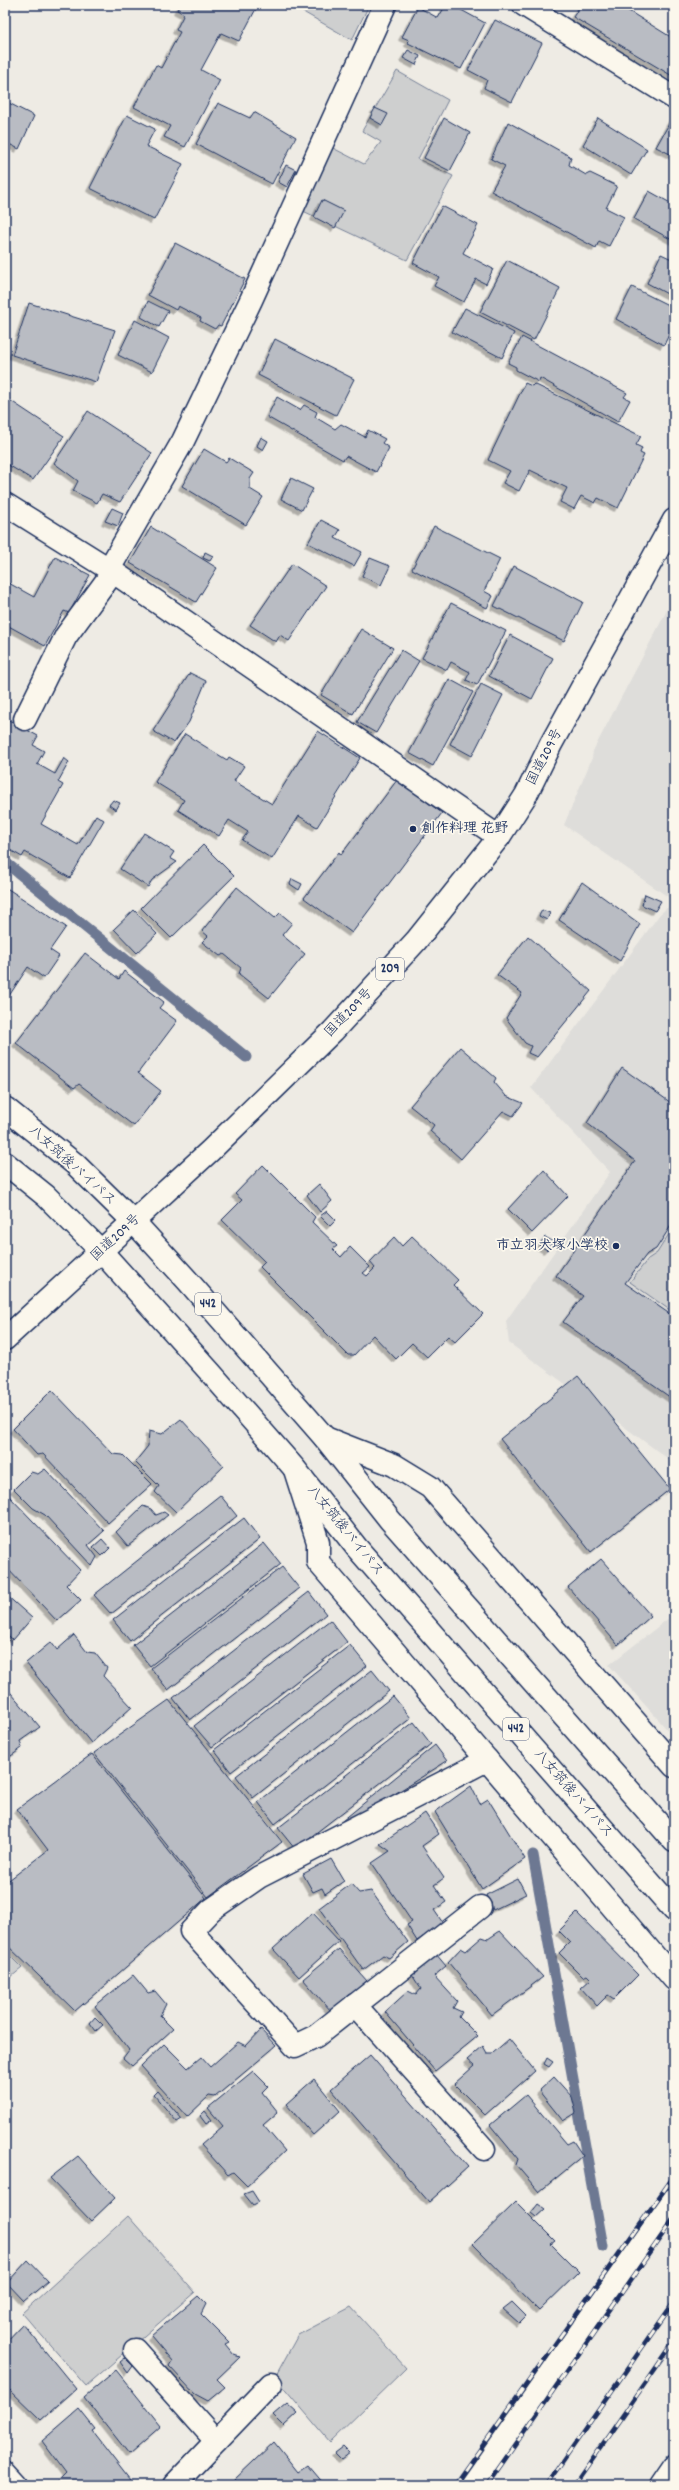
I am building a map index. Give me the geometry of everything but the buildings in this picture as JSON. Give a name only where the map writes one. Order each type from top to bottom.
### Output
[{"type":"main road","points":[[25,719],[66,636],[111,570],[183,441],[251,300],[385,5]]},
{"type":"main road","points":[[524,5],[674,98]]},
{"type":"main road","points":[[5,504],[111,570],[499,837]]},
{"type":"main road","name":"国道209号","points":[[5,1339],[134,1222],[333,1031],[416,941],[499,837],[526,795],[551,744],[674,520]]},
{"type":"main road","name":"八女筑後バイパス","points":[[5,1108],[75,1164],[134,1222],[324,1438],[390,1520],[674,1841]]},
{"type":"main road","name":"八女筑後バイパス","points":[[5,1163],[46,1196],[102,1252],[295,1469],[357,1548],[674,1910]]},
{"type":"main road","points":[[324,1438],[394,1465],[430,1487],[674,1766]]},
{"type":"main road","points":[[295,1469],[318,1542],[318,1562],[674,1979]]},
{"type":"main road","points":[[480,1907],[316,2036],[295,2046],[191,1930],[212,1910],[259,1877],[487,1760]]},
{"type":"main road","points":[[355,2005],[484,2149]]},
{"type":"main road","points":[[472,2485],[674,2199]]},
{"type":"main road","points":[[136,2350],[216,2441]]},
{"type":"main road","points":[[174,2485],[271,2384]]},
{"type":"main road","points":[[661,2485],[674,2466]]},
{"type":"main road","points":[[5,2473],[16,2485]]},
{"type":"shaded area","points":[[291,5],[369,5],[352,40]]},
{"type":"shaded area","points":[[397,71],[448,100],[418,159],[453,176],[407,260],[301,210],[327,145],[364,164],[381,142],[362,131]]},
{"type":"shaded area","points":[[674,597],[674,901],[564,825],[592,758],[593,751]]},
{"type":"shaded area","name":"市立羽犬塚小学校","points":[[674,902],[674,1463],[509,1343],[506,1321],[610,1172],[531,1088],[660,914]]},
{"type":"shaded area","points":[[674,1226],[674,1313],[630,1282],[648,1259],[657,1253]]},
{"type":"shaded area","points":[[674,1614],[674,1737],[609,1665]]},
{"type":"shaded area","points":[[5,1951],[22,1968],[5,1982]]},
{"type":"shaded area","points":[[128,2216],[195,2292],[86,2386],[22,2313]]},
{"type":"shaded area","points":[[351,2307],[406,2368],[330,2442],[275,2377],[298,2335]]},
{"type":"waterway","points":[[5,862],[246,1057]]},
{"type":"waterway","points":[[533,1855],[603,2247]]},
{"type":"railway","points":[[455,2485],[674,2176]]},
{"type":"railway","points":[[487,2485],[674,2218]]},
{"type":"railway","points":[[546,2485],[674,2302]]},
{"type":"railway","points":[[574,2485],[674,2342]]},
{"type":"place","name":"創作料理 花野","points":[[413,829]]},
{"type":"place","name":"市立羽犬塚小学校","points":[[616,1246]]}]
